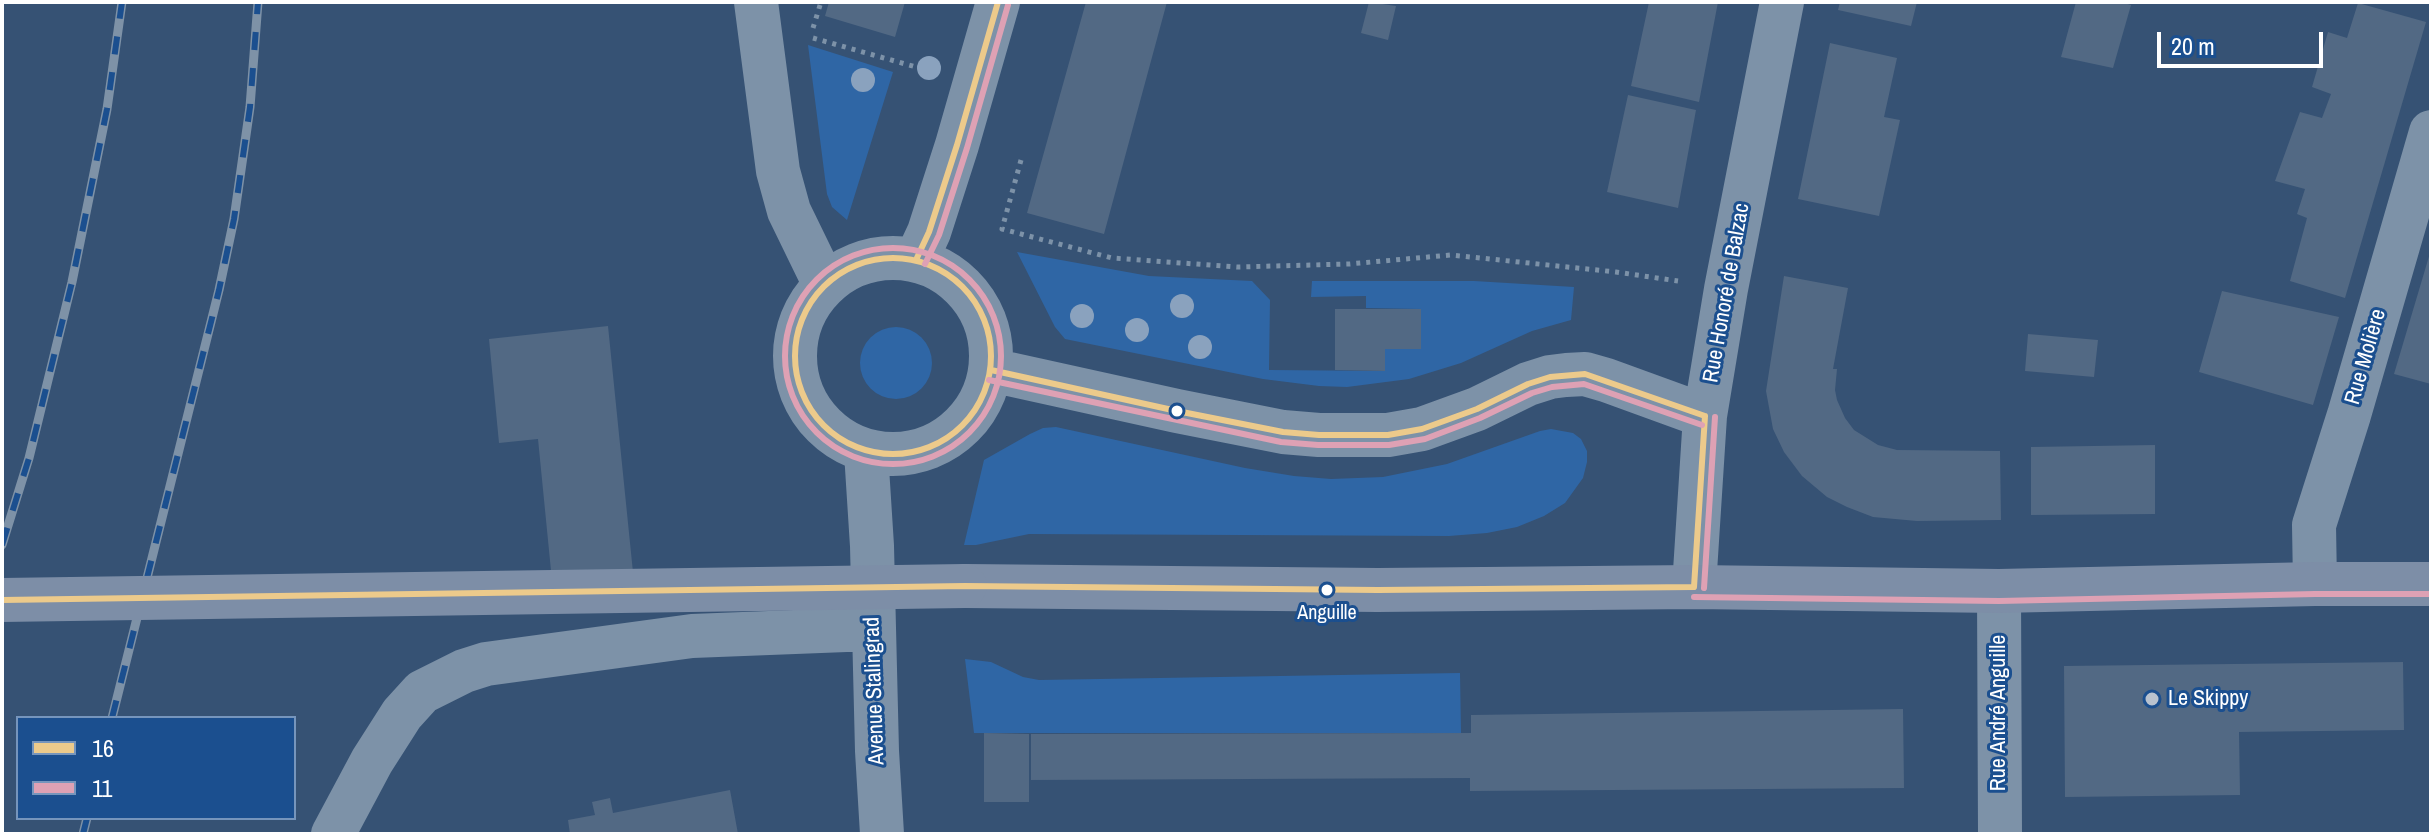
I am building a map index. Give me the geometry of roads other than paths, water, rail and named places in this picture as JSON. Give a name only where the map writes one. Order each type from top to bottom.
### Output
[{"type":"main road","points":[[2,600],[965,586],[1378,590],[1694,587],[1999,591],[2431,584]]},
{"type":"street","points":[[756,2],[778,171],[789,211],[825,285]]},
{"type":"street","points":[[916,260],[929,232],[952,160],[998,2]]},
{"type":"street","name":"Rue Honoré de Balzac","points":[[1694,587],[1705,416],[1726,289],[1782,2]]},
{"type":"street","name":"Rue Molière","points":[[2315,584],[2314,525],[2431,132]]},
{"type":"street","points":[[883,258],[916,260],[943,271],[966,289],[982,313],[991,341],[991,370],[981,402],[960,429],[933,447],[900,455],[866,452],[839,439],[817,420],[802,395],[795,366],[797,337],[807,309],[825,285],[852,267],[883,258]]},
{"type":"street","points":[[991,370],[1177,411],[1283,432],[1319,435],[1388,435],[1422,429],[1477,409],[1528,384],[1550,377],[1585,374],[1705,416]]},
{"type":"street","name":"Avenue Stalingrad","points":[[866,452],[882,834]]},
{"type":"street","name":"Rue André Anguille","points":[[1999,591],[2000,834]]},
{"type":"street","points":[[333,834],[372,761],[402,714],[422,692],[464,671],[486,664],[692,636],[872,629]]},
{"type":"railway","points":[[2,545],[29,458],[72,282],[107,109],[122,2]]},
{"type":"railway","points":[[112,716],[234,219],[250,107],[258,2]]},
{"type":"railway","points":[[83,834],[86,820]]},
{"type":"place","name":"Anguille","points":[[1327,590]]},
{"type":"place","name":"Le Skippy","points":[[2152,699]]}]
